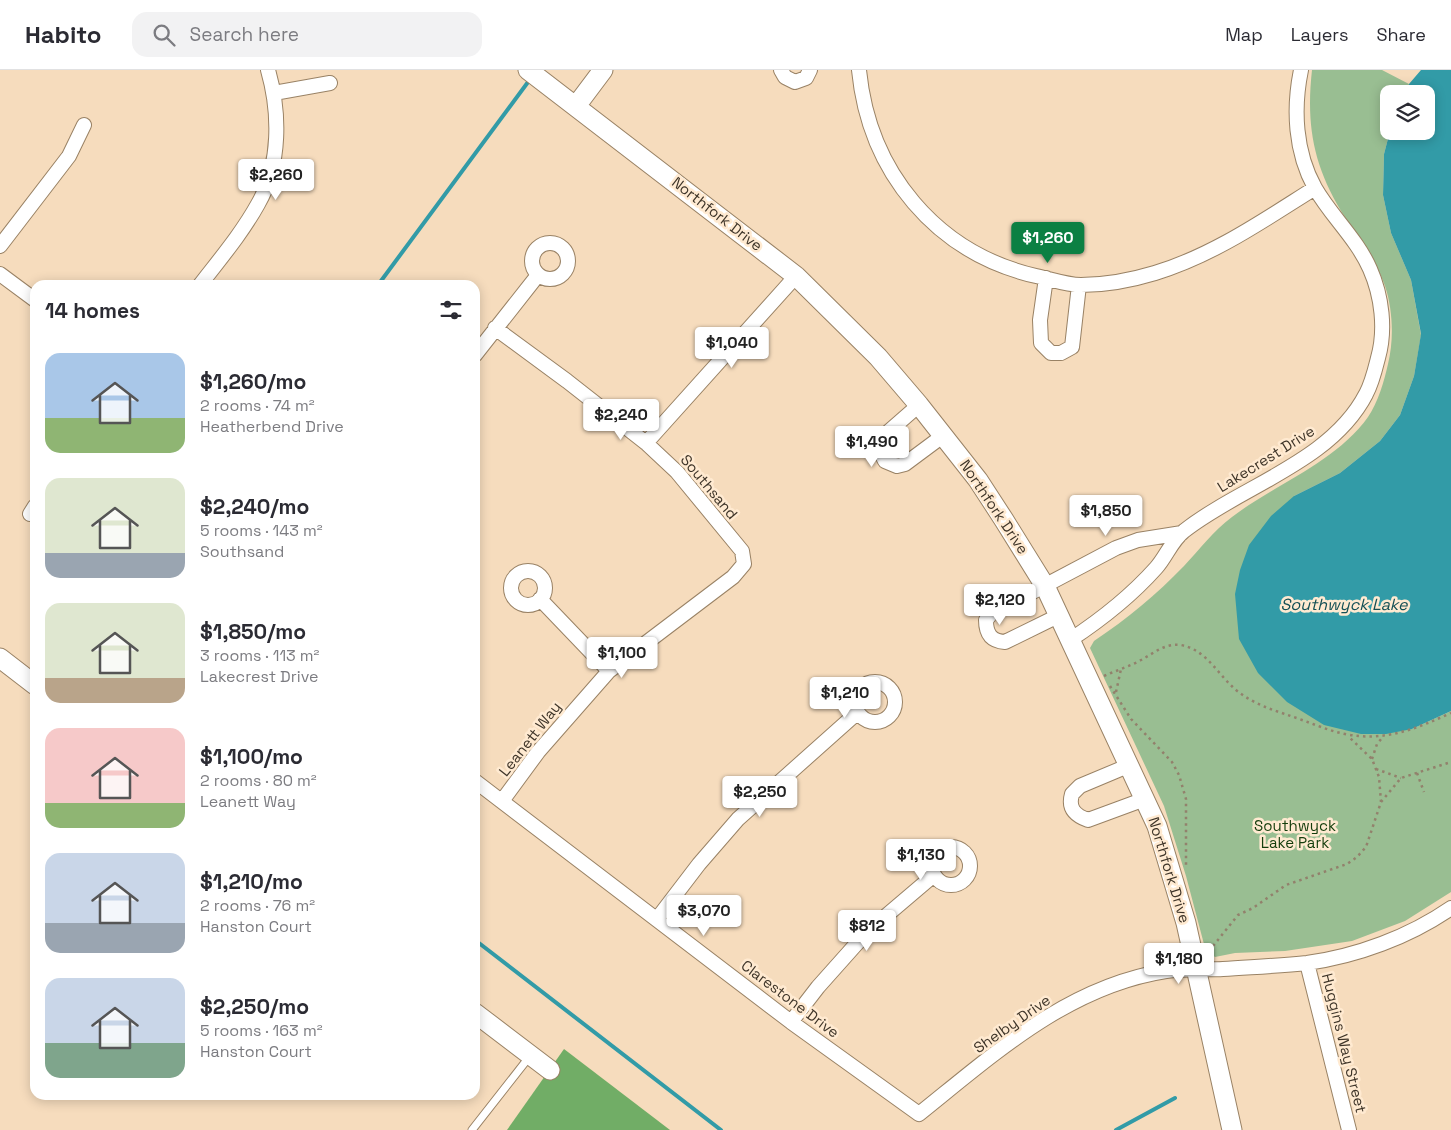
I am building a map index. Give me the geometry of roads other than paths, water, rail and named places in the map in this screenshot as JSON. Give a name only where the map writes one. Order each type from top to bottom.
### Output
[{"type":"street","points":[[204,280],[244,226],[259,203],[269,181],[277,117],[274,93],[268,70]]},
{"type":"street","name":"Northfork Drive","points":[[528,70],[796,276],[878,357],[919,405],[944,435],[1004,520],[1045,586],[1157,826],[1181,905],[1232,1130]]},
{"type":"street","points":[[576,106],[603,70]]},
{"type":"street","points":[[781,70],[784,78],[795,82],[806,78],[810,70]]},
{"type":"street","points":[[859,70],[862,97],[875,138],[889,168],[913,203],[958,243],[976,255],[1013,270],[1079,285],[1135,278],[1200,257],[1248,230],[1315,188]]},
{"type":"street","name":"Lakecrest Drive","points":[[1070,640],[1134,592],[1161,562],[1182,533],[1319,447],[1340,428],[1366,394],[1380,349],[1382,331],[1378,289],[1358,247],[1315,188],[1302,153],[1295,113],[1301,70]]},
{"type":"street","points":[[274,93],[330,83]]},
{"type":"street","points":[[0,246],[69,156],[84,125]]},
{"type":"street","points":[[0,274],[30,296]]},
{"type":"street","points":[[480,348],[538,275]]},
{"type":"street","points":[[646,442],[796,276]]},
{"type":"street","points":[[1046,278],[1040,320],[1041,343],[1050,353],[1061,354],[1072,347],[1079,285]]},
{"type":"street","name":"Southsand","points":[[495,328],[646,442],[677,472],[742,551],[744,564]]},
{"type":"street","points":[[919,405],[887,433],[878,447],[885,461],[897,466],[905,464],[944,435]]},
{"type":"street","name":"Lakecrest Drive","points":[[1058,616],[1005,642],[996,641],[989,636],[986,620],[991,614],[1116,548],[1138,540],[1182,533]]},
{"type":"street","name":"Leanett Way","points":[[502,801],[538,752],[608,671],[733,577],[744,564]]},
{"type":"street","points":[[540,600],[608,671]]},
{"type":"street","points":[[0,658],[30,681]]},
{"type":"street","points":[[657,919],[699,864],[738,819],[858,712]]},
{"type":"street","points":[[1130,765],[1080,786],[1072,794],[1071,807],[1075,814],[1088,820],[1145,799]]},
{"type":"street","name":"Clarestone Drive","points":[[480,785],[791,1022],[919,1114]]},
{"type":"street","points":[[791,1022],[818,987],[867,932],[934,875]]},
{"type":"street","name":"Shelby Drive","points":[[919,1114],[1007,1043],[1040,1020],[1071,1004],[1138,978],[1167,971],[1307,963],[1391,940],[1429,923],[1451,908]]},
{"type":"street","name":"Huggins Way Street","points":[[1307,963],[1349,1130]]},
{"type":"street","points":[[480,1017],[550,1070]]},
{"type":"lane","points":[[472,1130],[531,1055]]},
{"type":"water","name":"Southwyck Lake","points":[[1421,70],[1451,70],[1451,711],[1412,729],[1386,734],[1361,734],[1324,725],[1287,702],[1258,673],[1239,639],[1235,594],[1240,570],[1249,545],[1271,516],[1294,496],[1340,473],[1380,441],[1400,415],[1414,376],[1421,334],[1411,280],[1391,233],[1383,195],[1384,154],[1388,140],[1435,140],[1435,85],[1409,84]]},
{"type":"waterway","points":[[382,280],[531,78]]},
{"type":"waterway","points":[[480,944],[721,1130]]},
{"type":"waterway","points":[[1116,1130],[1175,1098]]},
{"type":"park label","name":"Southwyck Lake Park","points":[[1295,834]]}]
